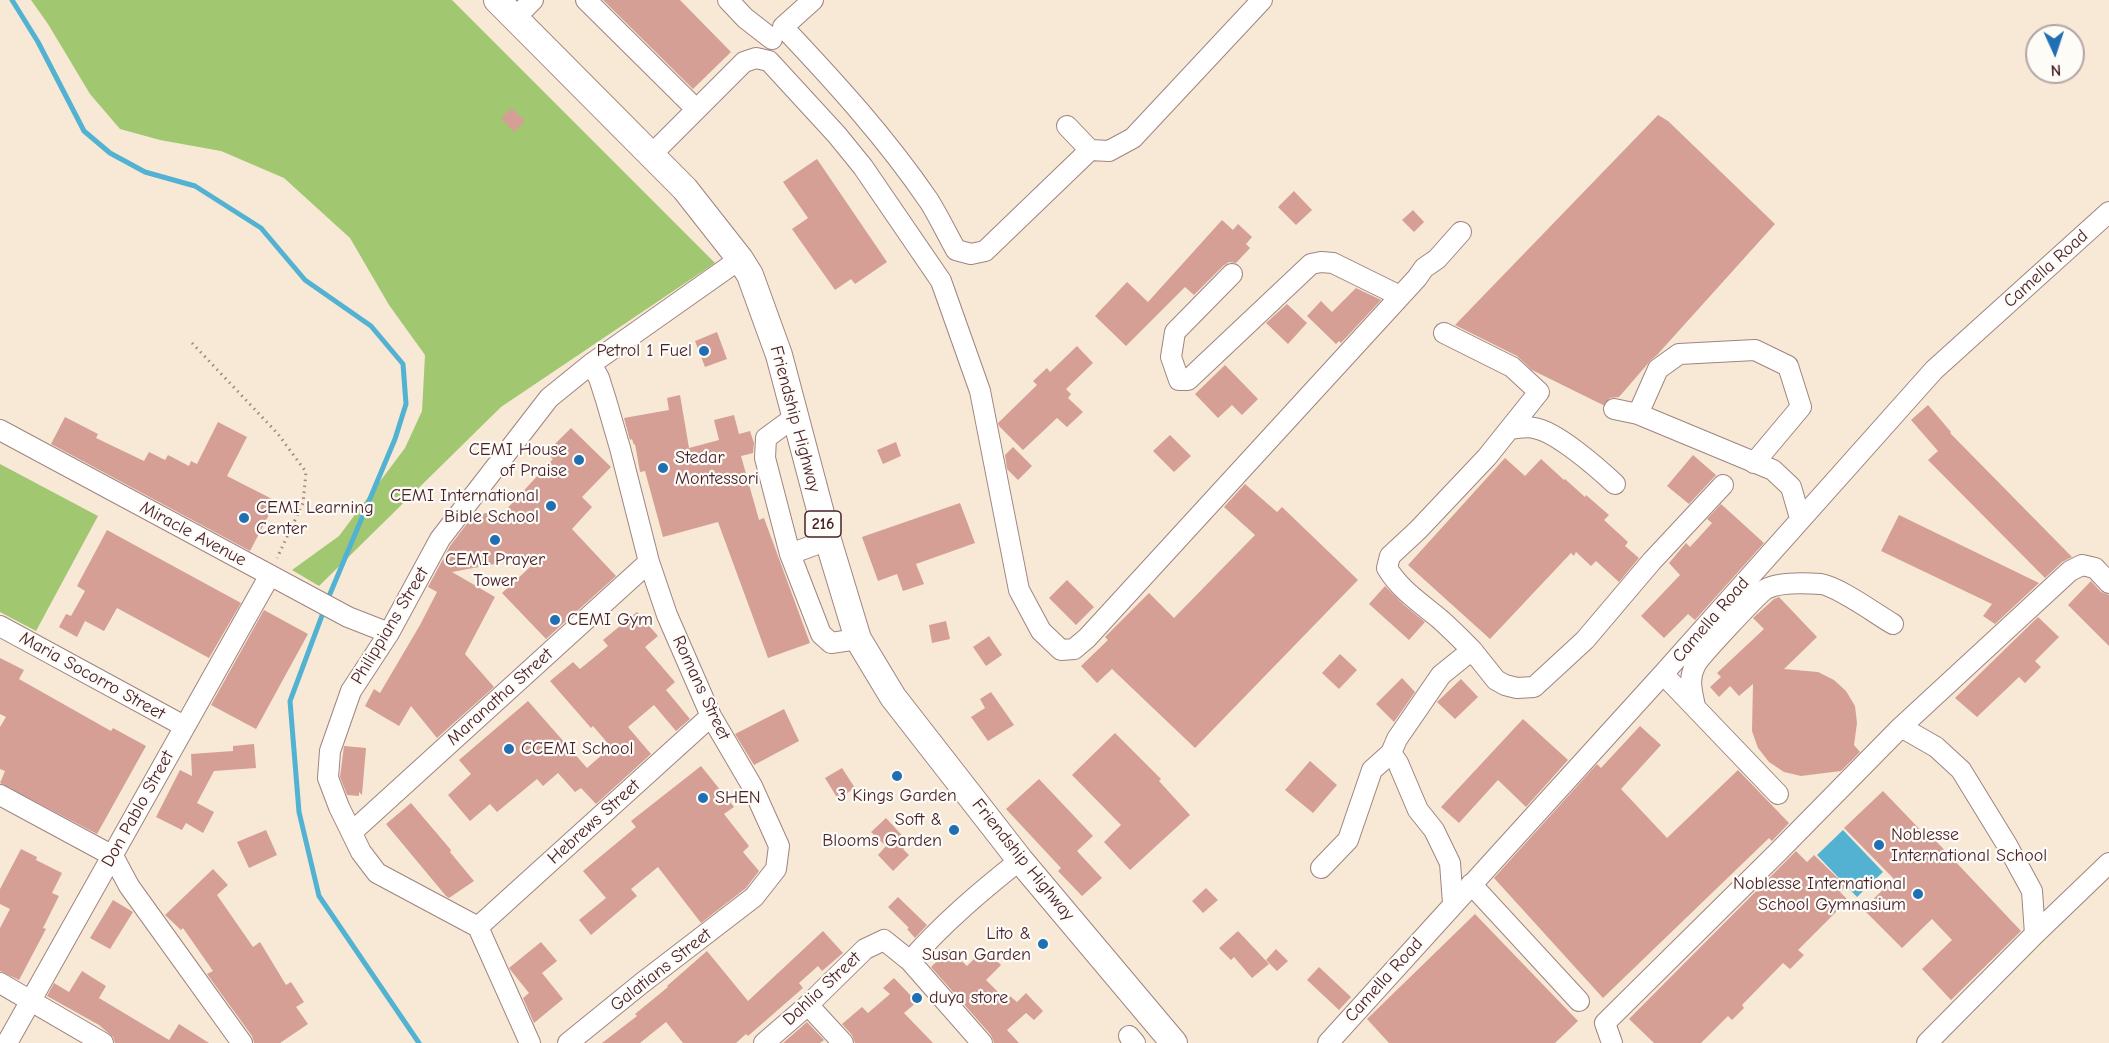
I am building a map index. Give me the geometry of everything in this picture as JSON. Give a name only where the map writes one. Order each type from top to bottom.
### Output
[{"type":"main road","name":"Friendship Highway","points":[[498,0],[524,9],[651,155],[685,189],[740,259],[750,275],[779,355],[828,540],[858,639],[894,697],[1020,860],[1174,1043]]},
{"type":"street","points":[[586,0],[696,109]]},
{"type":"street","points":[[728,0],[745,18],[778,33],[852,100],[888,144],[930,203],[956,250],[971,254],[985,251],[1090,150]]},
{"type":"street","points":[[651,155],[744,62],[756,58],[778,33],[813,0]]},
{"type":"street","points":[[1067,126],[1090,150],[1108,151],[1133,138],[1262,0]]},
{"type":"street","points":[[756,58],[769,61],[837,135],[863,167],[941,281],[980,391],[1019,590],[1041,631],[1061,650],[1074,649],[1087,638],[1424,268],[1437,259],[1461,232]]},
{"type":"street","name":"Camella Road","points":[[1328,1043],[1663,674],[1934,370],[2109,212]]},
{"type":"street","name":"Philippians Street","points":[[478,927],[377,873],[361,852],[328,778],[330,751],[351,691],[389,633],[440,539],[549,398],[591,364],[708,279],[740,259]]},
{"type":"street","points":[[1232,274],[1175,332],[1171,357],[1179,380],[1188,380],[1311,264],[1333,263],[1400,296]]},
{"type":"street","points":[[1444,333],[1512,367],[1539,393],[1510,429],[1419,530],[1390,556],[1387,568],[1396,583],[1411,598],[1440,620],[1472,650],[1496,680],[1505,685],[1516,688],[1533,687],[1585,640],[1652,561],[1723,485]]},
{"type":"street","points":[[1638,414],[1658,369],[1679,354],[1755,350],[1788,366],[1801,407],[1754,463]]},
{"type":"street","name":"Romans Street","points":[[591,364],[598,378],[620,448],[649,562],[671,626],[711,716],[752,786],[779,846],[776,868],[754,897]]},
{"type":"street","points":[[1614,409],[1638,414],[1773,470],[1791,487],[1800,518]]},
{"type":"street","points":[[796,416],[766,438],[765,458],[790,554],[821,634],[831,643],[858,639]]},
{"type":"street","points":[[1510,429],[1533,427],[1546,432],[1601,471],[1615,484]]},
{"type":"street","name":"Miracle Avenue","points":[[0,430],[303,594],[348,617],[389,633]]},
{"type":"street","points":[[790,554],[828,540]]},
{"type":"street","name":"Maranatha Street","points":[[352,832],[649,562]]},
{"type":"street","points":[[1612,1043],[1605,1023],[1901,727],[2070,571],[2082,565],[2095,568],[2109,583]]},
{"type":"street","name":"Don Pablo Street","points":[[7,1043],[270,575]]},
{"type":"street","points":[[1695,706],[1690,685],[1695,665],[1766,589],[1793,583],[1823,585],[1893,624]]},
{"type":"street","name":"Maria Socorro Street","points":[[0,626],[184,726]]},
{"type":"street","points":[[1321,868],[1348,840],[1372,770],[1391,753],[1397,739],[1441,675],[1472,650]]},
{"type":"street","points":[[1663,674],[1778,795]]},
{"type":"street","name":"Hebrews Street","points":[[478,927],[711,716]]},
{"type":"street","points":[[1901,727],[1935,747],[1961,770],[2032,891],[2035,934]]},
{"type":"street","points":[[1391,753],[1398,763],[1418,810],[1434,830],[1450,862],[1453,903]]},
{"type":"street","points":[[0,795],[113,856],[129,886],[242,1043]]},
{"type":"street","points":[[982,1043],[910,961],[934,934],[1020,860]]},
{"type":"street","points":[[1927,1043],[2109,863]]},
{"type":"street","points":[[1471,884],[1579,1001]]},
{"type":"street","name":"Galatians Street","points":[[568,1043],[754,897]]},
{"type":"street","points":[[478,927],[530,1043]]},
{"type":"street","name":"Dahlia Street","points":[[764,1043],[808,1005],[865,949],[884,940],[910,961]]},
{"type":"street","points":[[0,983],[103,1043]]},
{"type":"street","points":[[808,1005],[843,1043]]},
{"type":"path","points":[[192,343],[278,434],[306,472],[303,503],[270,575]]},
{"type":"green space","points":[[31,0],[452,0],[715,263],[501,407],[319,586],[292,570],[339,536],[405,448],[422,411],[425,355],[389,305],[350,238],[284,178],[221,151],[160,140],[120,129],[90,94]]},
{"type":"green space","points":[[0,464],[98,516],[36,631],[0,612]]},
{"type":"water","points":[[1843,830],[1883,872],[1857,897],[1817,855]]},
{"type":"building","points":[[603,0],[680,0],[731,52],[693,89]]},
{"type":"building","points":[[512,108],[525,121],[514,132],[501,118]]},
{"type":"building","points":[[1658,115],[1668,121],[1775,224],[1619,397],[1610,398],[1603,405],[1532,370],[1517,356],[1455,325]]},
{"type":"building","points":[[817,159],[887,262],[855,284],[851,279],[835,290],[792,229],[808,218],[783,182]]},
{"type":"building","points":[[1294,191],[1312,210],[1296,225],[1278,207]]},
{"type":"building","points":[[1413,210],[1424,222],[1414,232],[1402,220]]},
{"type":"building","points":[[1222,220],[1233,230],[1238,224],[1252,237],[1246,244],[1250,248],[1236,263],[1229,262],[1223,266],[1194,295],[1185,287],[1126,346],[1095,316],[1127,282],[1148,302]]},
{"type":"building","points":[[1356,288],[1381,300],[1341,343],[1339,341],[1336,344],[1307,316],[1321,301],[1332,312]]},
{"type":"building","points":[[1287,304],[1307,323],[1288,344],[1266,323]]},
{"type":"building","points":[[717,332],[727,359],[705,367],[695,341]]},
{"type":"building","points":[[1077,346],[1093,363],[1066,389],[1071,394],[1068,398],[1083,412],[1067,427],[1057,418],[1023,450],[998,423],[1037,385],[1033,381],[1047,368],[1050,372]]},
{"type":"building","points":[[1225,365],[1258,399],[1242,415],[1232,405],[1218,418],[1195,394]]},
{"type":"building","points":[[680,395],[689,448],[719,440],[714,420],[734,415],[739,434],[750,431],[754,443],[753,453],[741,456],[759,520],[764,518],[810,643],[768,658],[718,522],[663,537],[645,471],[640,472],[635,444],[632,439],[630,440],[624,418],[669,410],[667,398]]},
{"type":"building","points":[[1928,405],[1950,433],[2072,557],[2062,562],[2045,578],[1928,460],[1938,451],[1911,420]]},
{"type":"building","points":[[65,417],[98,434],[96,438],[144,461],[149,452],[165,460],[168,455],[189,466],[191,461],[197,464],[218,422],[247,437],[227,476],[276,501],[250,551],[51,444]]},
{"type":"building","points":[[571,428],[611,467],[582,497],[592,507],[572,529],[616,576],[546,639],[502,593],[543,555],[452,572],[495,597],[465,654],[494,687],[437,738],[411,706],[399,726],[365,706],[374,689],[380,693],[420,625],[437,592],[428,587],[450,546],[472,517],[477,519],[485,513],[503,513],[553,459],[546,453]]},
{"type":"building","points":[[1170,435],[1191,456],[1174,472],[1153,451]]},
{"type":"building","points":[[896,442],[901,456],[883,464],[877,450]]},
{"type":"building","points":[[1013,447],[1032,466],[1018,480],[1007,469],[1005,455]]},
{"type":"building","points":[[1693,455],[1716,475],[1689,504],[1667,486]]},
{"type":"building","points":[[1505,458],[1525,476],[1541,459],[1609,515],[1604,520],[1628,542],[1625,546],[1639,558],[1619,582],[1596,561],[1591,566],[1576,552],[1574,556],[1571,553],[1490,639],[1408,565]]},
{"type":"building","points":[[1245,484],[1277,512],[1282,507],[1358,580],[1195,748],[1112,669],[1097,683],[1081,666],[1108,640],[1105,637],[1149,593],[1174,618],[1255,535],[1224,507]]},
{"type":"building","points":[[960,503],[975,543],[916,564],[924,584],[903,591],[897,574],[878,581],[862,537]]},
{"type":"building","points":[[1721,504],[1764,543],[1695,620],[1688,614],[1664,638],[1641,616],[1680,575],[1669,563],[1686,543],[1690,547],[1712,523],[1707,519]]},
{"type":"building","points":[[1899,515],[2039,583],[1995,624],[1983,616],[1992,604],[1881,551]]},
{"type":"building","points":[[107,530],[241,603],[209,658],[117,608],[104,631],[85,621],[77,637],[59,627],[66,614],[71,616],[85,591],[77,586]]},
{"type":"building","points":[[1067,580],[1094,607],[1076,625],[1049,598]]},
{"type":"building","points":[[2091,581],[2101,592],[2109,595],[2109,646],[2068,605]]},
{"type":"building","points":[[1385,586],[1425,622],[1409,640],[1369,604]]},
{"type":"building","points":[[1779,597],[1817,637],[1784,669],[1818,672],[1834,680],[1846,691],[1855,706],[1857,723],[1854,745],[1860,752],[1841,771],[1801,776],[1784,772],[1769,762],[1758,748],[1752,731],[1753,684],[1739,696],[1730,686],[1719,697],[1710,687],[1721,677],[1717,673],[1764,629],[1753,618]]},
{"type":"building","points":[[264,610],[308,634],[256,729],[211,705]]},
{"type":"building","points":[[637,612],[658,636],[645,647],[675,682],[666,690],[690,719],[676,731],[654,705],[628,727],[651,754],[596,804],[581,788],[575,792],[558,773],[543,786],[537,779],[497,812],[490,804],[470,821],[448,795],[471,774],[459,760],[528,701],[587,768],[611,747],[550,681],[573,662],[580,669],[608,646],[603,640]]},
{"type":"building","points":[[2038,617],[2059,637],[2035,661],[2041,667],[2025,683],[2019,677],[1977,717],[1955,698]]},
{"type":"building","points":[[946,621],[950,639],[932,643],[929,625]]},
{"type":"building","points":[[989,636],[1002,655],[986,666],[973,647]]},
{"type":"building","points":[[1340,654],[1357,670],[1339,689],[1322,673]]},
{"type":"building","points":[[0,658],[24,670],[19,679],[111,731],[113,728],[146,746],[97,834],[0,783],[5,771],[0,769],[0,727],[6,717],[0,714]]},
{"type":"building","points":[[1402,678],[1415,692],[1394,722],[1376,704]]},
{"type":"building","points":[[1461,679],[1478,697],[1455,719],[1437,702]]},
{"type":"building","points":[[991,692],[1014,725],[988,741],[971,717],[985,708],[980,699]]},
{"type":"building","points":[[784,709],[799,741],[754,765],[735,734]]},
{"type":"building","points":[[1523,719],[1568,760],[1526,807],[1498,780],[1459,823],[1441,807]]},
{"type":"building","points":[[1640,726],[1661,745],[1621,789],[1667,838],[1738,770],[1789,823],[1772,841],[1769,838],[1603,998],[1494,878],[1597,764],[1601,768]]},
{"type":"building","points":[[1115,733],[1161,779],[1159,781],[1190,815],[1130,870],[1104,842],[1121,825],[1072,775]]},
{"type":"building","points":[[254,744],[256,768],[214,771],[197,803],[214,812],[203,833],[186,823],[182,830],[156,817],[180,770],[192,776],[191,754],[233,751],[233,746]]},
{"type":"building","points":[[344,746],[366,748],[362,795],[359,792],[359,796],[347,795],[340,777]]},
{"type":"building","points":[[1310,761],[1337,785],[1313,813],[1285,790]]},
{"type":"building","points":[[701,766],[734,807],[724,814],[749,846],[743,852],[759,871],[746,888],[701,923],[658,867],[631,889],[637,896],[591,935],[579,920],[606,898],[583,871],[636,827],[631,821]]},
{"type":"building","points":[[842,768],[855,788],[838,799],[825,778]]},
{"type":"building","points":[[1039,779],[1093,836],[1077,851],[1102,878],[1082,896],[1058,871],[1061,868],[1006,809]]},
{"type":"building","points":[[1883,791],[1932,842],[1935,840],[2021,931],[1951,1000],[1922,969],[1952,940],[1932,919],[1902,948],[1863,909],[1894,879],[1844,828]]},
{"type":"building","points":[[411,803],[474,881],[449,898],[386,824]]},
{"type":"building","points":[[886,818],[909,843],[903,849],[909,855],[893,871],[878,855],[886,846],[871,832]]},
{"type":"building","points":[[266,830],[277,855],[249,868],[237,842]]},
{"type":"building","points":[[21,849],[37,857],[36,860],[62,873],[52,893],[59,896],[43,928],[46,929],[19,980],[0,971],[0,928],[10,909],[0,904],[0,889]]},
{"type":"building","points":[[1796,851],[1807,862],[1814,855],[1846,886],[1840,892],[1848,900],[1798,950],[1804,955],[1790,969],[1783,963],[1742,1005],[1744,1008],[1732,1020],[1728,1016],[1701,1043],[1654,1043],[1629,1019]]},
{"type":"building","points":[[213,869],[228,885],[217,895],[253,947],[260,942],[286,985],[291,982],[304,1002],[296,1007],[308,1024],[280,1043],[254,1043],[252,1036],[207,974],[213,971],[183,928],[181,930],[165,915]]},
{"type":"building","points":[[1206,888],[1218,900],[1203,913],[1192,901]]},
{"type":"building","points":[[898,897],[927,925],[915,938],[907,929],[909,928],[888,907]]},
{"type":"building","points":[[113,900],[133,912],[110,949],[90,938]]},
{"type":"building","points":[[1475,914],[1578,1021],[1555,1043],[1389,1043],[1367,1019]]},
{"type":"building","points":[[823,931],[843,953],[822,971],[818,966],[799,983],[803,988],[748,1036],[746,1034],[736,1043],[683,1043],[666,1022],[640,1043],[602,1043],[637,1016],[635,1014],[707,951],[748,1001]]},
{"type":"building","points":[[1238,931],[1269,964],[1252,978],[1234,957],[1231,960],[1219,948]]},
{"type":"building","points":[[541,942],[557,961],[542,973],[563,999],[534,1023],[523,998],[529,993],[509,968]]},
{"type":"building","points":[[985,948],[1001,965],[986,980],[1006,1000],[1010,996],[1017,1002],[1026,993],[1043,1011],[1034,1020],[1026,1013],[1007,1030],[1019,1043],[994,1043],[991,1035],[931,967],[949,949],[967,966]]},
{"type":"building","points":[[1276,949],[1288,961],[1277,971],[1266,960]]},
{"type":"building","points":[[1319,967],[1351,997],[1339,1010],[1307,980]]},
{"type":"building","points":[[82,971],[106,986],[99,998],[169,1040],[179,1024],[209,1043],[115,1043],[113,1037],[99,1025],[47,996],[54,983],[69,992]]},
{"type":"building","points":[[894,978],[917,1002],[904,1013],[933,1043],[855,1043],[852,1035],[842,1024],[862,1007],[868,1013],[890,994],[883,988]]},
{"type":"building","points":[[807,1022],[824,1040],[820,1043],[783,1043]]},
{"type":"waterway","points":[[12,0],[38,42],[84,131],[110,153],[145,172],[195,186],[261,228],[305,280],[371,326],[403,364],[406,404],[395,439],[327,601]]},
{"type":"waterway","points":[[324,610],[290,701],[299,812],[319,896],[419,1043]]},
{"type":"place","name":"Petrol 1 Fuel","points":[[704,351]]},
{"type":"place","name":"CEMI House of Praise","points":[[579,460]]},
{"type":"place","name":"Stedar Montessori","points":[[663,468]]},
{"type":"place","name":"CEMI International Bible School","points":[[551,506]]},
{"type":"place","name":"CEMI Learning Center","points":[[244,518]]},
{"type":"place","name":"CEMI Prayer Tower","points":[[495,540]]},
{"type":"place","name":"CEMI Gym","points":[[555,620]]},
{"type":"place","name":"CCEMI School","points":[[509,749]]},
{"type":"place","name":"3 Kings Garden","points":[[897,776]]},
{"type":"place","name":"SHEN","points":[[703,798]]},
{"type":"place","name":"Soft & Blooms Garden","points":[[954,830]]},
{"type":"place","name":"Noblesse International School","points":[[1879,845]]},
{"type":"place","name":"Noblesse International School Gymnasium","points":[[1918,894]]},
{"type":"place","name":"Lito & Susan Garden","points":[[1043,944]]},
{"type":"place","name":"duya store","points":[[917,998]]}]
